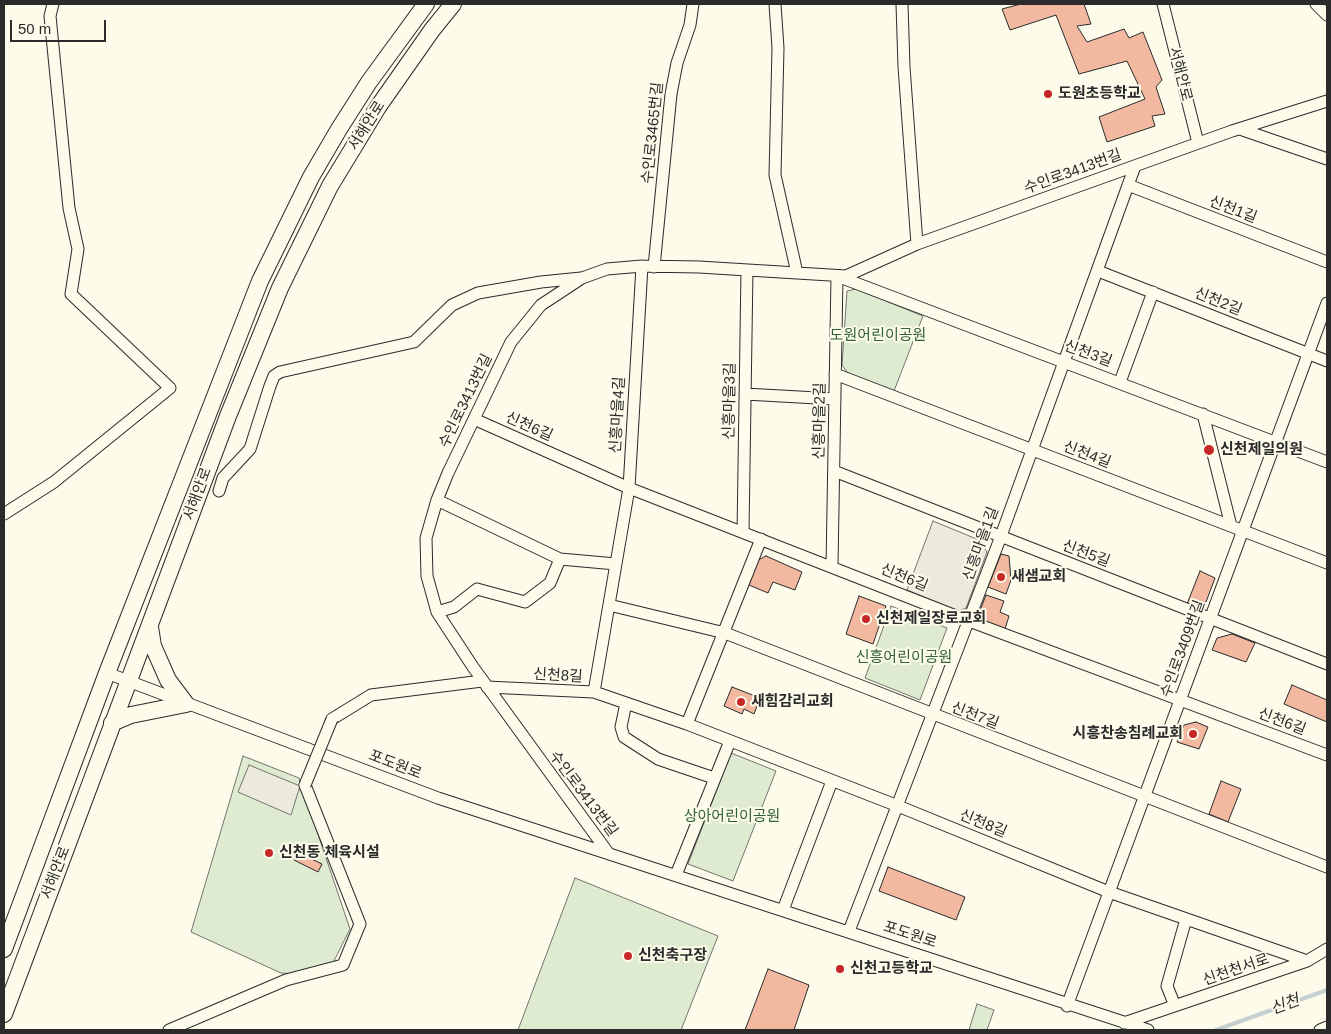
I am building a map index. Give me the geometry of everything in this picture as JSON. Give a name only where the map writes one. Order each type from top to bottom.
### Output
[{"type":"main road","name":"서해안로","points":[[4,949],[237,334],[282,234],[339,129],[369,82],[426,4]]},
{"type":"main road","name":"서해안로","points":[[4,1014],[228,416],[280,288],[330,186],[378,107],[432,30],[453,4]]},
{"type":"main road","points":[[112,724],[131,715],[186,704],[168,680],[153,646],[150,625]]},
{"type":"street","points":[[4,514],[54,482],[170,388],[71,294],[78,249],[69,208],[50,16],[53,4]]},
{"type":"street","name":"수인로3465번길","points":[[648,267],[671,94],[693,4]]},
{"type":"street","points":[[775,4],[778,48],[775,175],[797,273]]},
{"type":"street","points":[[902,4],[904,67],[917,244]]},
{"type":"street","points":[[1152,4],[1164,7]]},
{"type":"street","points":[[1316,4],[1327,15]]},
{"type":"street","name":"서해안로","points":[[1164,7],[1198,143]]},
{"type":"street","name":"수인로3413번길","points":[[609,854],[485,684],[437,612],[427,576],[426,538],[437,500],[511,342],[541,306],[582,278],[607,269],[648,267],[846,276],[917,244],[1198,143],[1327,101]]},
{"type":"street","points":[[1240,129],[1327,160]]},
{"type":"street","name":"신흥마을1길","points":[[849,931],[1001,537],[1135,166]]},
{"type":"street","name":"신천1길","points":[[1128,185],[1327,262]]},
{"type":"street","name":"신흥마을4길","points":[[594,692],[629,488],[648,267]]},
{"type":"street","name":"신흥마을3길","points":[[743,532],[746,270]]},
{"type":"street","name":"신천2길","points":[[1098,270],[1327,361]]},
{"type":"street","name":"신천3길","points":[[837,276],[1327,462]]},
{"type":"street","name":"신흥마을2길","points":[[832,566],[837,276]]},
{"type":"street","points":[[219,491],[223,478],[250,449],[270,386],[274,376],[280,372],[414,342],[452,305],[478,293],[541,282],[582,278]]},
{"type":"street","points":[[1120,382],[1153,292]]},
{"type":"street","name":"수인로3409번길","points":[[1067,1006],[1327,303]]},
{"type":"street","name":"신천4길","points":[[836,374],[1327,563]]},
{"type":"street","points":[[745,394],[835,399]]},
{"type":"street","points":[[1203,414],[1231,526]]},
{"type":"street","name":"신천6길","points":[[474,419],[629,488],[969,621],[1327,755]]},
{"type":"street","name":"신천5길","points":[[834,471],[1327,664]]},
{"type":"street","points":[[437,500],[560,559],[616,564]]},
{"type":"street","points":[[687,724],[761,539]]},
{"type":"street","points":[[437,612],[454,607],[477,589],[525,602],[550,583],[560,559]]},
{"type":"street","name":"신천7길","points":[[609,605],[725,633],[1327,867]]},
{"type":"street","name":"포도원로","points":[[107,673],[438,798],[849,931],[1067,1006],[1148,1030]]},
{"type":"street","name":"신천8길","points":[[169,1030],[286,980],[343,965],[360,924],[306,785],[332,719],[371,695],[485,684],[594,692],[687,724],[898,806],[1109,892],[1307,961]]},
{"type":"street","points":[[626,704],[621,727],[624,737],[658,759],[714,778]]},
{"type":"street","points":[[676,875],[730,741]]},
{"type":"street","points":[[783,910],[832,781]]},
{"type":"street","points":[[1175,1006],[1167,986],[1186,919]]},
{"type":"street","points":[[1307,961],[1327,949]]},
{"type":"street","name":"신천천서로","points":[[1129,1025],[1175,1006],[1307,961]]},
{"type":"street","points":[[1320,1030],[1327,1027]]},
{"type":"green space","name":"도원어린이공원","points":[[856,289],[923,316],[894,391],[850,376],[842,365],[847,291]]},
{"type":"green space","name":"신흥어린이공원","points":[[891,606],[947,628],[920,700],[865,678]]},
{"type":"green space","name":"상아어린이공원","points":[[731,753],[776,771],[733,881],[688,864]]},
{"type":"green space","name":"신천동 체육시설","points":[[243,756],[299,778],[350,929],[333,963],[297,974],[281,973],[191,932]]},
{"type":"green space","name":"신천축구장","points":[[575,878],[718,936],[681,1030],[518,1030]]},
{"type":"green space","points":[[977,1004],[994,1010],[987,1030],[969,1030]]},
{"type":"shaded area","points":[[933,521],[979,540],[987,552],[966,608],[958,611],[907,590]]},
{"type":"shaded area","points":[[249,765],[300,786],[291,815],[238,792]]},
{"type":"building","points":[[1021,4],[1084,4],[1091,24],[1077,26],[1087,42],[1124,29],[1129,38],[1143,32],[1162,80],[1156,87],[1165,114],[1152,116],[1155,126],[1107,142],[1099,117],[1145,99],[1127,61],[1079,74],[1056,15],[1010,30],[1002,9]]},
{"type":"building","points":[[1001,554],[1009,556],[1011,580],[1006,594],[988,587]]},
{"type":"building","points":[[766,556],[802,572],[795,590],[773,582],[768,593],[749,585],[758,560]]},
{"type":"building","points":[[1200,571],[1215,578],[1206,602],[1193,605],[1187,604]]},
{"type":"building","points":[[986,595],[1004,601],[1000,612],[1009,616],[1005,629],[983,621],[979,613]]},
{"type":"building","points":[[859,596],[886,606],[873,644],[846,634]]},
{"type":"building","points":[[1232,634],[1255,643],[1246,662],[1212,650],[1217,638]]},
{"type":"building","points":[[1292,685],[1327,700],[1327,722],[1284,704]]},
{"type":"building","points":[[732,687],[760,698],[754,714],[744,709],[742,714],[724,706]]},
{"type":"building","points":[[1196,722],[1208,727],[1199,749],[1177,742],[1184,725]]},
{"type":"building","points":[[1221,781],[1241,789],[1228,822],[1209,814]]},
{"type":"building","points":[[297,852],[322,864],[318,872],[294,860]]},
{"type":"building","points":[[888,867],[965,897],[956,920],[879,891]]},
{"type":"building","points":[[768,969],[809,985],[794,1030],[745,1030]]},
{"type":"waterway","name":"신천","points":[[1216,1030],[1327,990]]},
{"type":"place","name":"도원초등학교","points":[[1048,94]]},
{"type":"place","name":"신천제일의원","points":[[1209,450]]},
{"type":"place","name":"새샘교회","points":[[1001,577]]},
{"type":"place","name":"신천제일장로교회","points":[[866,619]]},
{"type":"place","name":"새힘감리교회","points":[[741,702]]},
{"type":"place","name":"시흥찬송침례교회","points":[[1193,734]]},
{"type":"place","name":"신천동 체육시설","points":[[269,853]]},
{"type":"place","name":"신천축구장","points":[[628,956]]},
{"type":"place","name":"신천고등학교","points":[[840,969]]}]
